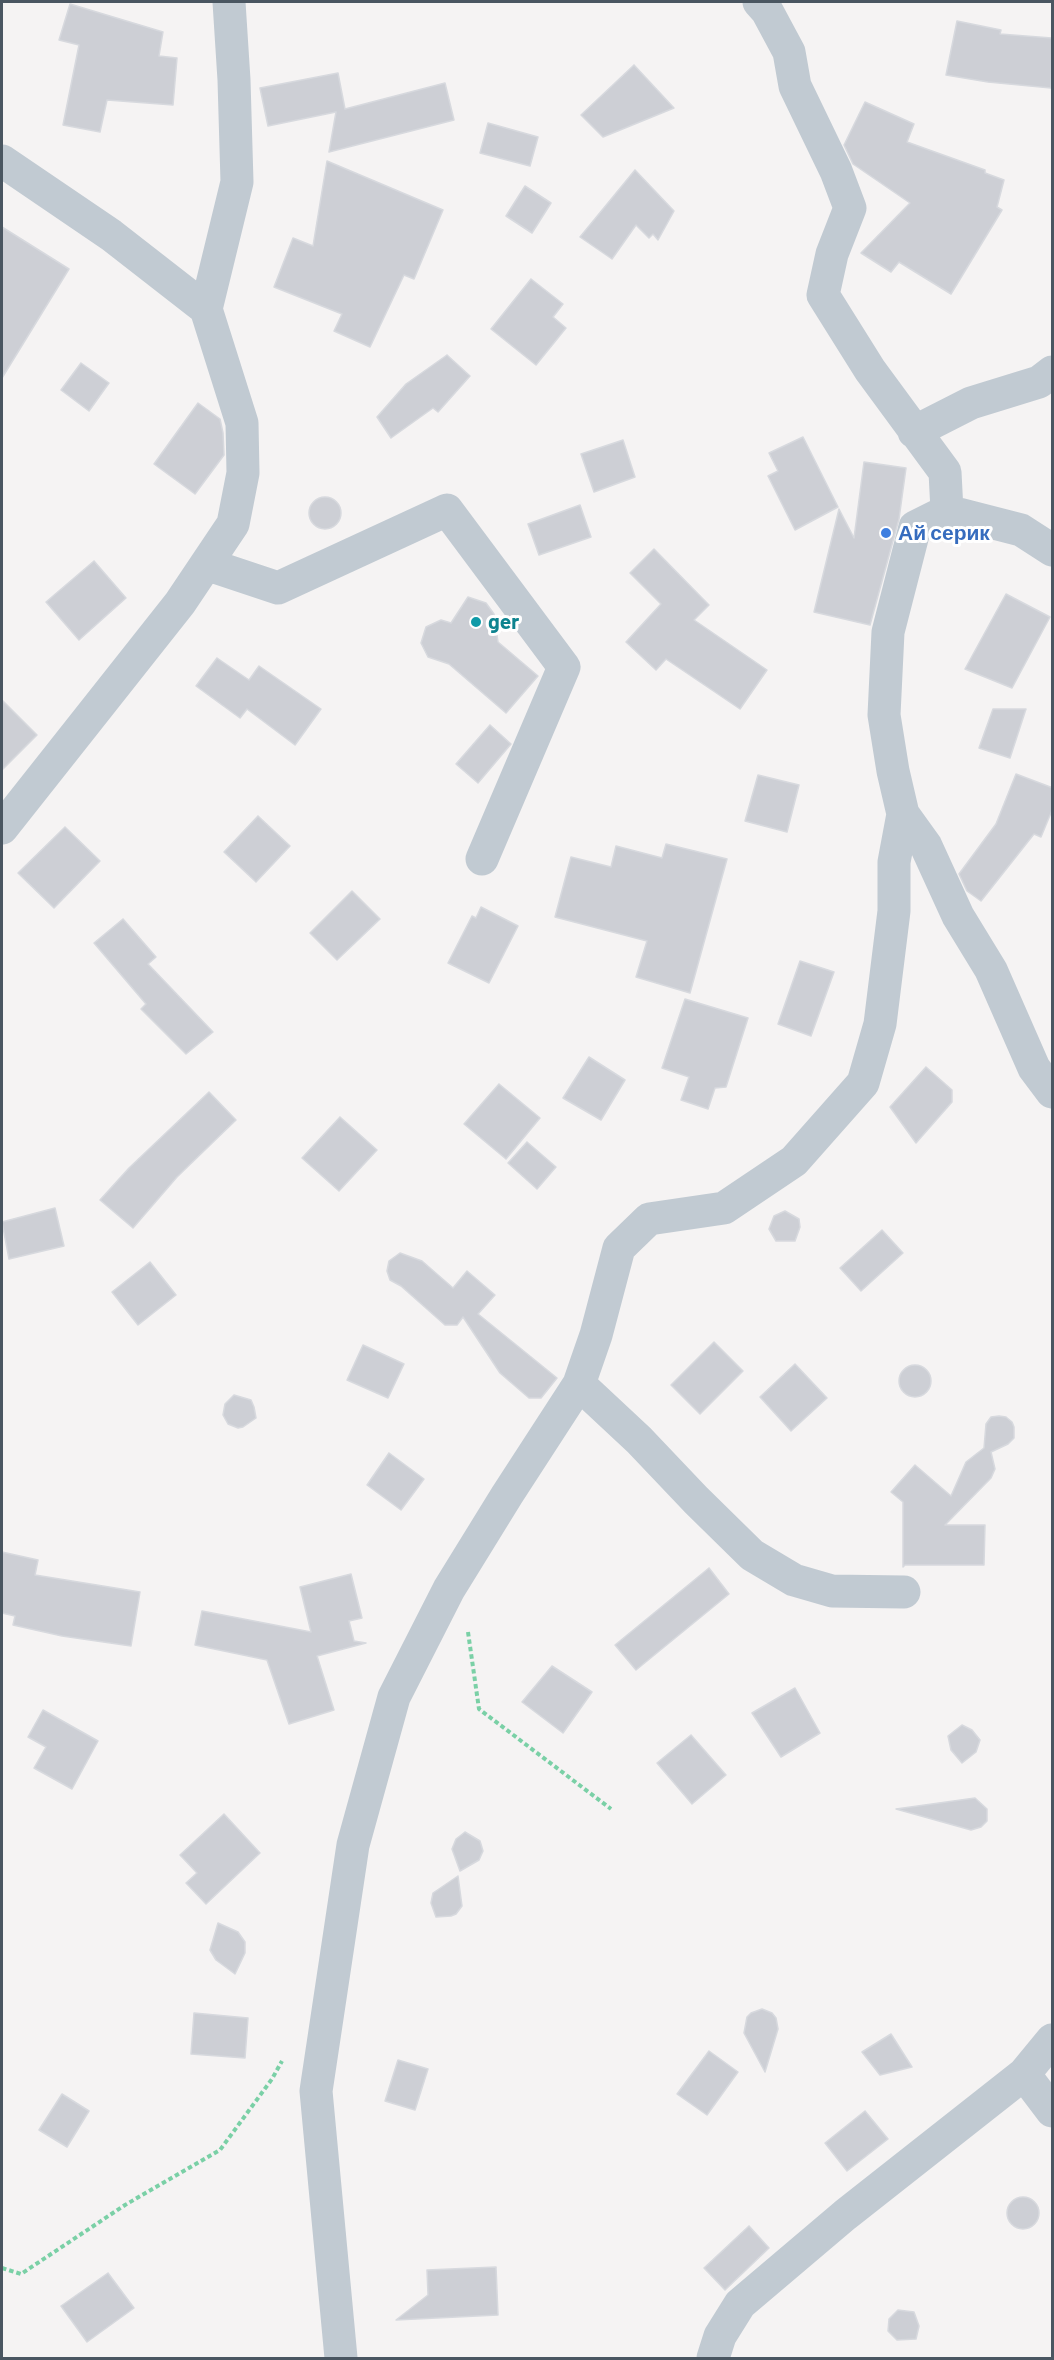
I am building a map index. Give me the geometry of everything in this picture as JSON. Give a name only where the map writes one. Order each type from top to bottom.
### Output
[{"type":"street","points":[[2,828],[180,603],[233,524],[243,473],[242,423],[206,309],[237,182],[229,2]]},
{"type":"street","points":[[759,2],[767,11],[789,52],[795,86],[836,171],[850,208],[832,254],[823,295],[870,370],[945,472],[947,511]]},
{"type":"street","points":[[2,161],[111,235],[206,309]]},
{"type":"street","points":[[914,432],[971,404],[1040,382],[1053,372]]},
{"type":"street","points":[[206,564],[278,588],[447,510],[564,667],[482,859]]},
{"type":"street","points":[[1053,550],[1021,530],[947,511],[915,527],[888,632],[884,715],[903,814],[926,846],[958,916],[991,970],[1034,1068],[1053,1092]]},
{"type":"street","points":[[341,2358],[316,2091],[353,1845],[394,1697],[449,1589],[579,1384],[596,1335],[620,1248],[649,1219],[724,1208],[794,1161],[863,1083],[880,1024],[894,911],[894,862],[903,814]]},
{"type":"street","points":[[579,1384],[639,1440],[752,1555],[794,1580],[832,1591],[903,1592]]},
{"type":"street","points":[[713,2358],[720,2336],[740,2304],[845,2215],[1024,2074],[1053,2040]]},
{"type":"street","points":[[1024,2074],[1053,2111]]},
{"type":"path","points":[[468,1629],[479,1709],[611,1809]]},
{"type":"path","points":[[2,2268],[21,2274],[125,2205],[220,2150],[272,2079],[282,2060]]},
{"type":"building","points":[[70,4],[163,32],[159,56],[177,58],[173,105],[107,100],[100,132],[63,125],[79,45],[59,40]]},
{"type":"building","points":[[957,21],[1001,30],[1000,34],[1052,38],[1051,88],[946,75]]},
{"type":"building","points":[[634,65],[674,108],[603,137],[581,115]]},
{"type":"building","points":[[338,73],[345,109],[445,83],[454,120],[329,152],[336,112],[268,126],[260,88]]},
{"type":"building","points":[[865,102],[914,124],[907,142],[985,170],[985,173],[1004,180],[997,207],[1002,210],[951,294],[899,262],[891,272],[861,253],[910,203],[853,164],[844,145]]},
{"type":"building","points":[[488,123],[538,137],[530,166],[480,153]]},
{"type":"building","points":[[327,161],[443,210],[414,279],[404,275],[370,347],[334,331],[342,314],[274,287],[293,238],[313,246]]},
{"type":"building","points":[[635,170],[674,211],[658,240],[653,234],[649,238],[636,225],[612,259],[580,237]]},
{"type":"building","points":[[525,186],[551,203],[532,233],[506,216]]},
{"type":"building","points":[[2,227],[69,269],[2,378]]},
{"type":"building","points":[[531,279],[563,304],[553,317],[566,328],[536,365],[491,329]]},
{"type":"building","points":[[447,355],[470,376],[438,412],[433,408],[391,438],[377,417],[406,384]]},
{"type":"building","points":[[81,363],[109,383],[89,411],[61,390]]},
{"type":"building","points":[[198,403],[220,419],[224,455],[195,494],[154,464]]},
{"type":"building","points":[[803,437],[838,507],[795,530],[768,476],[778,471],[769,453]]},
{"type":"building","points":[[623,440],[635,477],[594,492],[581,454]]},
{"type":"building","points":[[864,462],[906,468],[899,519],[870,625],[814,612],[839,509],[854,538]]},
{"type":"building","points":[[325,497],[336,502],[341,513],[336,524],[325,529],[314,524],[309,513],[314,502]]},
{"type":"building","points":[[580,505],[591,537],[539,555],[528,524]]},
{"type":"building","points":[[654,549],[709,605],[694,620],[767,670],[740,709],[666,659],[656,670],[626,642],[661,604],[630,573]]},
{"type":"building","points":[[94,561],[126,598],[79,640],[46,602]]},
{"type":"building","points":[[1006,594],[1050,617],[1012,688],[965,669]]},
{"type":"building","points":[[468,597],[486,603],[494,614],[498,642],[538,676],[506,713],[449,664],[428,657],[421,643],[426,627],[441,620],[451,623]]},
{"type":"building","points":[[217,658],[249,680],[259,666],[321,709],[295,745],[247,709],[240,718],[196,686]]},
{"type":"building","points":[[2,700],[37,735],[2,770]]},
{"type":"building","points":[[993,709],[1026,709],[1010,758],[979,748]]},
{"type":"building","points":[[490,725],[511,744],[478,783],[456,764]]},
{"type":"building","points":[[1016,774],[1053,788],[1053,808],[1041,837],[1034,834],[981,901],[967,891],[959,874],[996,824]]},
{"type":"building","points":[[758,775],[799,785],[787,832],[745,821]]},
{"type":"building","points":[[258,816],[290,846],[256,882],[224,852]]},
{"type":"building","points":[[65,827],[100,861],[54,908],[18,873]]},
{"type":"building","points":[[666,844],[727,859],[690,993],[636,977],[647,941],[555,917],[571,857],[611,867],[616,846],[662,858]]},
{"type":"building","points":[[352,891],[380,919],[337,960],[310,933]]},
{"type":"building","points":[[481,907],[518,926],[489,983],[448,963],[472,916],[476,918]]},
{"type":"building","points":[[123,919],[156,957],[148,964],[213,1032],[186,1054],[141,1009],[146,1004],[94,943]]},
{"type":"building","points":[[800,961],[834,972],[811,1036],[778,1024]]},
{"type":"building","points":[[685,999],[748,1018],[726,1087],[715,1088],[708,1109],[681,1100],[689,1077],[662,1068]]},
{"type":"building","points":[[589,1057],[625,1080],[601,1120],[563,1098]]},
{"type":"building","points":[[926,1067],[952,1090],[952,1102],[916,1143],[890,1107]]},
{"type":"building","points":[[499,1084],[540,1118],[506,1159],[464,1124]]},
{"type":"building","points":[[209,1092],[236,1120],[177,1177],[133,1228],[100,1200],[129,1168]]},
{"type":"building","points":[[340,1117],[377,1150],[339,1191],[302,1158]]},
{"type":"building","points":[[527,1142],[556,1167],[537,1189],[508,1163]]},
{"type":"building","points":[[55,1208],[64,1246],[9,1259],[2,1222]]},
{"type":"building","points":[[785,1211],[799,1219],[800,1227],[795,1241],[776,1241],[769,1229],[774,1216]]},
{"type":"building","points":[[882,1230],[903,1253],[861,1291],[840,1268]]},
{"type":"building","points":[[400,1253],[422,1261],[453,1288],[467,1271],[495,1295],[478,1314],[557,1378],[541,1398],[529,1398],[500,1373],[463,1317],[457,1325],[445,1325],[401,1286],[390,1280],[387,1271],[389,1261]]},
{"type":"building","points":[[150,1262],[176,1295],[138,1325],[112,1292]]},
{"type":"building","points":[[714,1342],[743,1371],[700,1414],[671,1385]]},
{"type":"building","points":[[363,1345],[404,1364],[388,1398],[347,1380]]},
{"type":"building","points":[[795,1364],[827,1398],[791,1431],[760,1397]]},
{"type":"building","points":[[915,1365],[926,1370],[931,1381],[926,1392],[915,1397],[904,1392],[899,1381],[904,1370]]},
{"type":"building","points":[[234,1395],[251,1400],[256,1418],[238,1428],[228,1424],[223,1415],[225,1404]]},
{"type":"building","points":[[991,1417],[1006,1417],[1012,1422],[1014,1438],[1008,1444],[991,1452],[995,1469],[991,1478],[945,1525],[985,1525],[984,1565],[905,1565],[903,1567],[903,1502],[891,1492],[915,1465],[951,1496],[966,1462],[984,1448],[986,1424]]},
{"type":"building","points":[[389,1453],[424,1479],[401,1510],[367,1485]]},
{"type":"building","points":[[2,1552],[38,1560],[35,1575],[140,1592],[131,1646],[62,1636],[13,1625],[15,1616],[2,1613]]},
{"type":"building","points":[[709,1568],[729,1594],[636,1670],[615,1645]]},
{"type":"building","points":[[351,1574],[362,1618],[349,1621],[354,1641],[366,1643],[317,1656],[334,1710],[289,1724],[267,1660],[195,1645],[202,1611],[311,1632],[300,1587]]},
{"type":"building","points":[[552,1666],[592,1692],[563,1733],[522,1702]]},
{"type":"building","points":[[795,1688],[820,1733],[781,1757],[752,1713]]},
{"type":"building","points":[[43,1710],[98,1741],[72,1789],[34,1768],[46,1747],[28,1737]]},
{"type":"building","points":[[962,1725],[972,1730],[980,1740],[976,1752],[962,1763],[951,1750],[948,1736]]},
{"type":"building","points":[[691,1735],[726,1775],[692,1804],[657,1763]]},
{"type":"building","points":[[975,1798],[987,1809],[987,1821],[981,1827],[971,1830],[896,1809]]},
{"type":"building","points":[[224,1814],[260,1853],[206,1904],[186,1883],[197,1873],[180,1855]]},
{"type":"building","points":[[465,1832],[480,1841],[483,1851],[479,1860],[460,1871],[452,1849],[456,1839]]},
{"type":"building","points":[[458,1876],[462,1906],[456,1914],[436,1917],[431,1903],[433,1893]]},
{"type":"building","points":[[218,1923],[238,1932],[245,1942],[245,1953],[235,1974],[216,1960],[210,1950]]},
{"type":"building","points":[[762,2009],[772,2013],[776,2018],[778,2029],[765,2072],[744,2033],[747,2017]]},
{"type":"building","points":[[194,2013],[248,2018],[245,2058],[191,2054]]},
{"type":"building","points":[[891,2034],[912,2067],[880,2075],[862,2052]]},
{"type":"building","points":[[709,2051],[738,2072],[707,2115],[677,2094]]},
{"type":"building","points":[[398,2060],[428,2069],[415,2110],[385,2101]]},
{"type":"building","points":[[62,2094],[89,2111],[67,2147],[39,2130]]},
{"type":"building","points":[[865,2111],[888,2139],[847,2171],[825,2143]]},
{"type":"building","points":[[1023,2197],[1034,2202],[1039,2213],[1034,2224],[1023,2229],[1012,2224],[1007,2213],[1012,2202]]},
{"type":"building","points":[[749,2226],[769,2248],[725,2290],[704,2268]]},
{"type":"building","points":[[496,2267],[498,2315],[396,2320],[428,2295],[427,2270]]},
{"type":"building","points":[[108,2273],[134,2308],[87,2342],[61,2306]]},
{"type":"building","points":[[898,2310],[914,2312],[919,2326],[916,2339],[897,2340],[888,2331],[889,2319]]},
{"type":"place","name":"Ай серик","points":[[886,533]]},
{"type":"place","name":"ger","points":[[476,622]]}]
